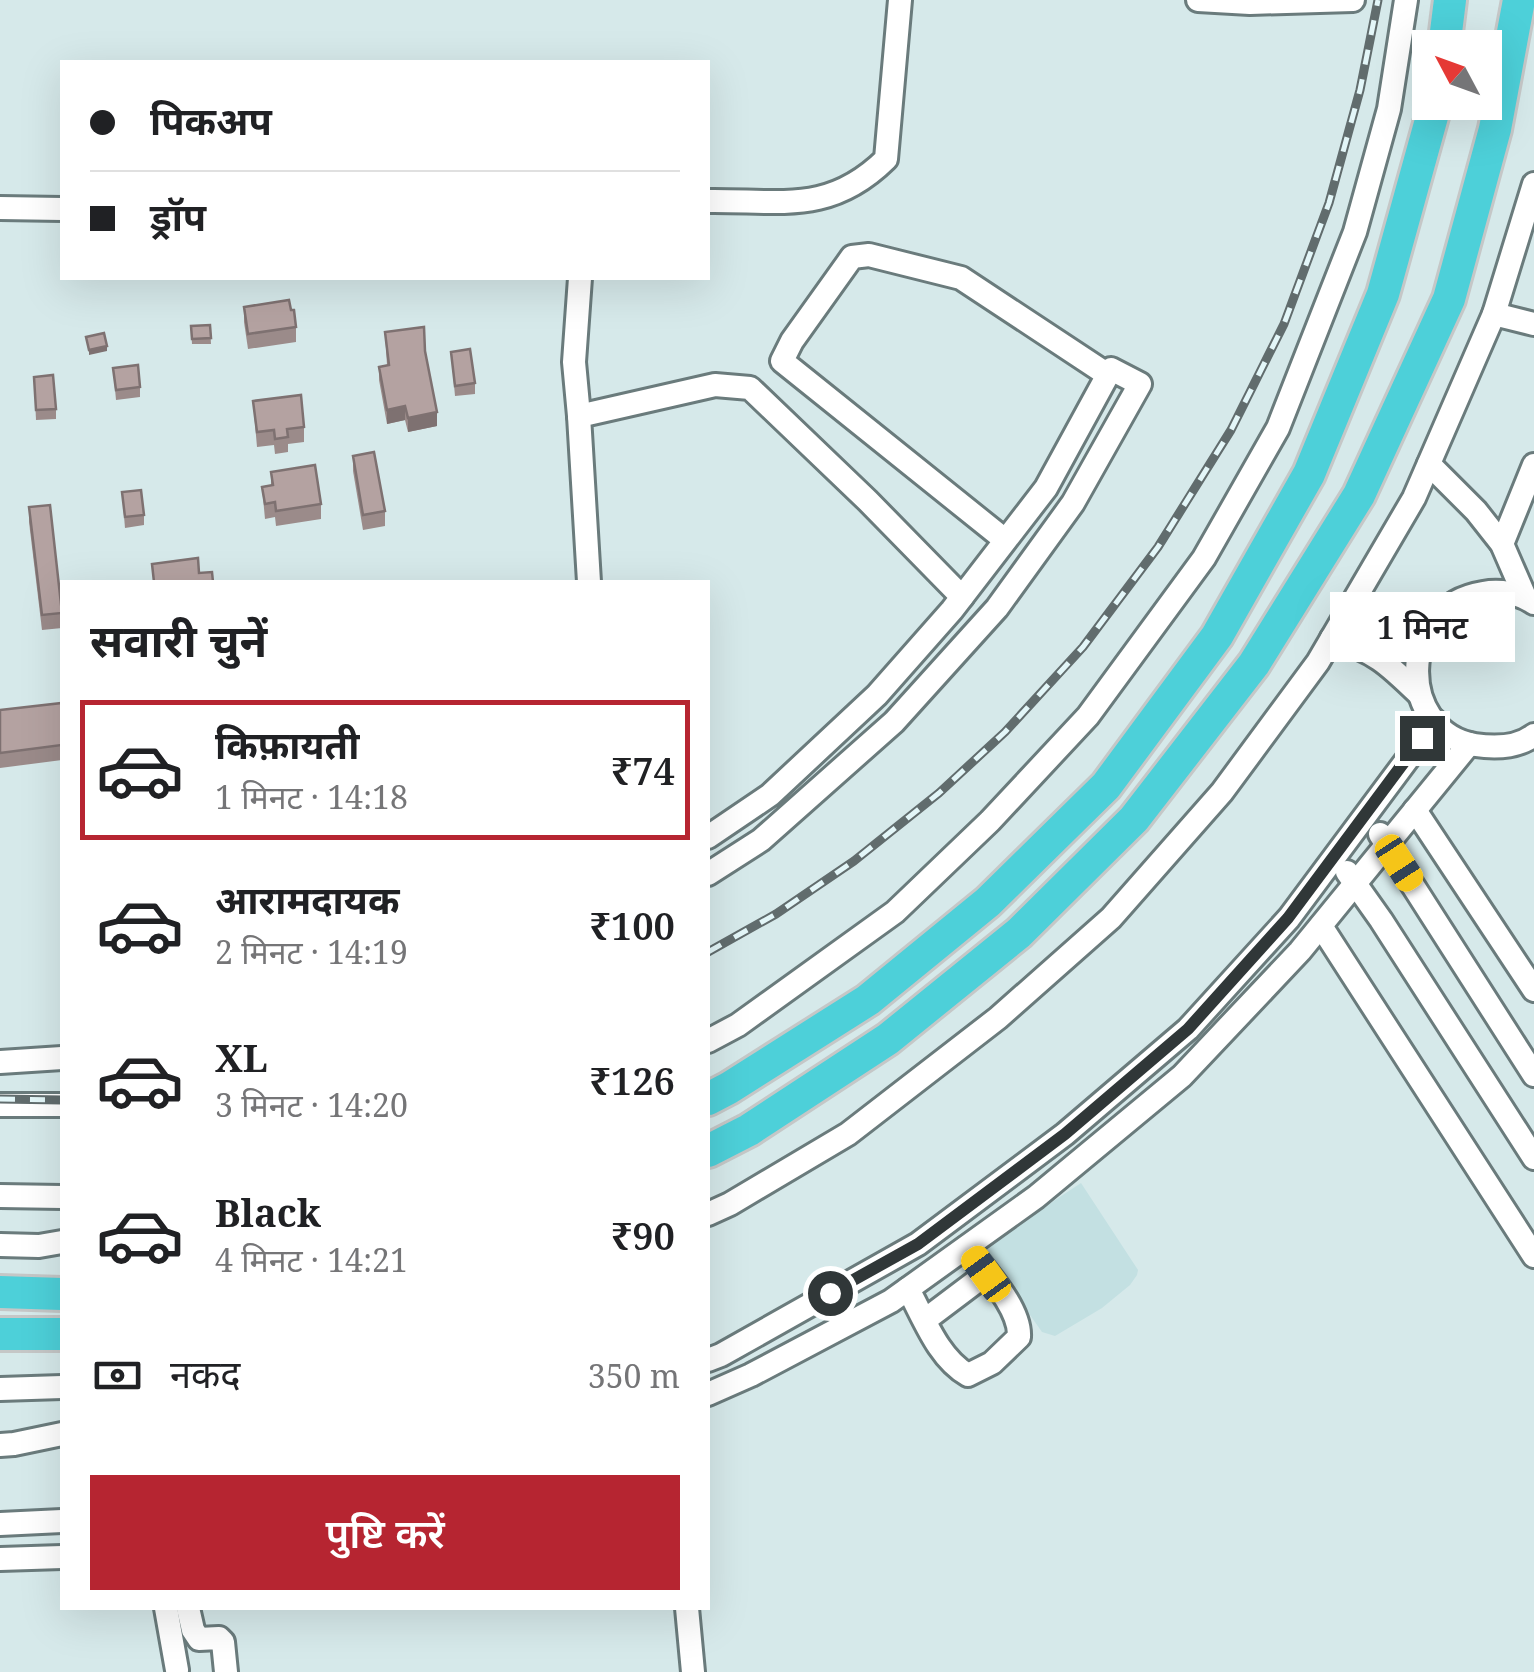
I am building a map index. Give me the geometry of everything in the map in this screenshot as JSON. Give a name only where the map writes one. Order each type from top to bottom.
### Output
[{"type":"highway","points":[[1446,30],[1450,0]]},
{"type":"highway","points":[[710,1150],[749,1130],[888,1038],[1019,933],[1134,820],[1254,664],[1359,495],[1450,299],[1495,129],[1519,0]]},
{"type":"highway","points":[[710,1098],[868,1000],[988,902],[1106,786],[1217,636],[1309,474],[1383,294],[1431,120]]},
{"type":"highway","points":[[0,1292],[60,1294]]},
{"type":"highway","points":[[0,1334],[60,1334]]},
{"type":"street","points":[[710,202],[800,203],[834,194],[867,178],[886,159],[900,0]]},
{"type":"street","points":[[1198,0],[1250,4],[1352,0]]},
{"type":"street","points":[[710,1040],[738,1025],[895,912],[990,821],[1088,716],[1204,558],[1278,428],[1355,232],[1389,110],[1406,0]]},
{"type":"street","points":[[710,1213],[848,1134],[998,1018],[1111,918],[1222,792],[1318,662],[1414,498],[1494,314],[1534,184]]},
{"type":"street","points":[[0,208],[60,209]]},
{"type":"street","points":[[1005,540],[782,361],[792,341],[852,257],[869,256],[961,278],[1108,375]]},
{"type":"street","points":[[580,280],[574,362],[590,580]]},
{"type":"street","points":[[1494,314],[1534,324]]},
{"type":"street","points":[[710,837],[770,794],[877,696],[962,597],[1046,488],[1111,369],[1140,384],[1072,503],[997,608],[894,722],[761,840],[710,873]]},
{"type":"street","points":[[579,416],[715,384],[750,388],[962,597]]},
{"type":"street","points":[[1429,464],[1502,544],[1530,600]]},
{"type":"street","points":[[1502,544],[1534,465]]},
{"type":"street","points":[[1419,694],[1416,664],[1423,636],[1441,611],[1466,596],[1496,591],[1530,600]]},
{"type":"street","points":[[1332,638],[1386,662],[1419,694],[1434,720],[1469,744],[1498,748],[1534,735]]},
{"type":"street","points":[[710,1359],[918,1244],[1065,1134],[1188,1029],[1288,918],[1434,720]]},
{"type":"street","points":[[710,1393],[752,1375],[891,1300],[1036,1198],[1182,1076],[1300,952],[1469,744]]},
{"type":"street","points":[[1415,810],[1534,990]]},
{"type":"street","points":[[1366,815],[1534,1075]]},
{"type":"street","points":[[1335,856],[1534,1158]]},
{"type":"street","points":[[1322,926],[1534,1256]]},
{"type":"street","points":[[0,1062],[60,1058]]},
{"type":"street","points":[[0,1105],[60,1105]]},
{"type":"street","points":[[0,1196],[60,1197]]},
{"type":"street","points":[[0,1245],[60,1242]]},
{"type":"street","points":[[908,1288],[944,1355],[957,1369],[968,1375],[992,1363],[1018,1337],[1020,1327],[1014,1312],[967,1247]]},
{"type":"street","points":[[925,1320],[986,1274]]},
{"type":"street","points":[[830,1293],[847,1324]]},
{"type":"street","points":[[0,1389],[60,1387]]},
{"type":"street","points":[[0,1445],[60,1434]]},
{"type":"street","points":[[0,1524],[60,1520]]},
{"type":"street","points":[[0,1559],[60,1557]]},
{"type":"street","points":[[166,1610],[177,1671]]},
{"type":"street","points":[[188,1610],[198,1640]]},
{"type":"street","points":[[688,1610],[694,1672]]},
{"type":"street","points":[[177,1671],[188,1648],[198,1640],[219,1638],[224,1642],[226,1672]]},
{"type":"shaded area","points":[[1081,1183],[1138,1270],[1130,1285],[1102,1308],[1055,1336],[1042,1332],[983,1248]]},
{"type":"building","points":[[289,300],[296,327],[248,334],[244,307]]},
{"type":"building","points":[[210,325],[211,338],[192,339],[191,326]]},
{"type":"building","points":[[424,327],[437,412],[408,418],[405,406],[387,410],[379,367],[389,365],[385,332]]},
{"type":"building","points":[[104,333],[107,346],[89,350],[86,337]]},
{"type":"building","points":[[470,349],[475,383],[455,386],[451,352]]},
{"type":"building","points":[[138,365],[140,387],[116,390],[113,368]]},
{"type":"building","points":[[53,375],[56,409],[36,410],[34,377]]},
{"type":"building","points":[[301,395],[304,427],[287,429],[288,437],[275,439],[274,430],[257,432],[253,401]]},
{"type":"building","points":[[374,452],[385,511],[363,515],[353,456]]},
{"type":"building","points":[[315,465],[321,504],[276,511],[275,502],[265,504],[262,487],[273,485],[271,472]]},
{"type":"building","points":[[141,490],[144,515],[125,517],[122,492]]},
{"type":"building","points":[[50,505],[60,613],[42,615],[29,507]]},
{"type":"building","points":[[198,558],[199,573],[212,572],[213,580],[154,580],[152,564]]},
{"type":"building","points":[[60,703],[60,745],[0,753],[0,710]]},
{"type":"railway","points":[[710,951],[776,914],[854,861],[939,793],[1005,732],[1083,647],[1158,547],[1231,430],[1284,324],[1329,203],[1360,90],[1378,0]]},
{"type":"railway","points":[[0,1099],[60,1100]]},
{"type":"route","points":[[830,1293],[918,1244],[1065,1134],[1188,1029],[1288,918],[1422,738]]}]
